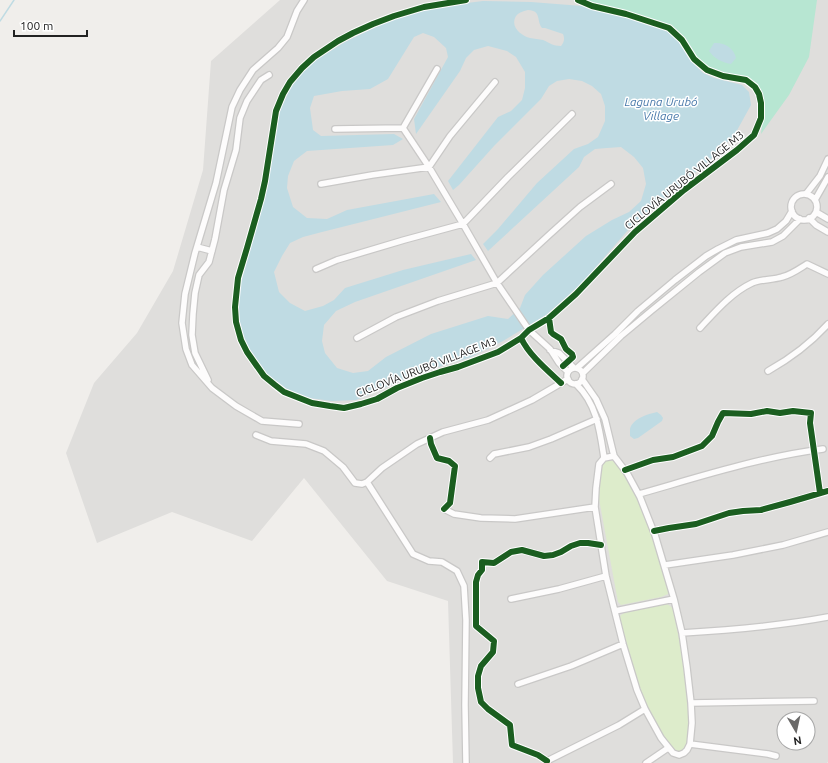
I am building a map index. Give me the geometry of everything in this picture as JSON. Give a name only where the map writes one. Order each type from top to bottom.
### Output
[{"type":"street","points":[[299,424],[262,421],[236,406],[212,388],[192,365],[186,349],[182,323],[185,294],[216,184],[232,107],[240,90],[253,70],[278,48],[287,37],[297,11],[304,0]]},
{"type":"street","points":[[403,128],[437,69]]},
{"type":"street","points":[[212,388],[195,353],[192,335],[195,292],[199,274],[209,262],[212,251],[224,190],[236,150],[240,118],[247,101],[261,80],[269,75]]},
{"type":"street","points":[[321,184],[429,167],[450,136],[495,82]]},
{"type":"street","points":[[316,269],[337,260],[464,224],[508,177],[572,114]]},
{"type":"street","points":[[335,128],[403,128]]},
{"type":"street","points":[[403,128],[464,224],[497,283],[528,327],[550,349],[559,363],[568,372],[568,379],[571,383],[576,384],[583,391],[593,408],[597,419],[604,458]]},
{"type":"street","points":[[806,194],[820,176],[828,159]]},
{"type":"street","points":[[815,200],[828,177]]},
{"type":"street","points":[[357,338],[396,317],[438,301],[497,283],[580,207],[611,184]]},
{"type":"street","points":[[568,372],[570,369],[575,368],[615,334],[638,311],[706,256],[736,240],[768,233],[777,229],[786,221],[792,211],[792,204],[797,196],[806,194],[815,200],[817,207],[816,212],[809,218],[800,219],[792,211]]},
{"type":"street","points":[[816,212],[828,219]]},
{"type":"street","points":[[809,218],[816,225],[828,232]]},
{"type":"street","points":[[576,384],[580,382],[583,376],[633,326],[681,286],[725,253],[753,245],[772,242],[783,236],[800,219]]},
{"type":"street","points":[[752,237],[753,245]]},
{"type":"street","points":[[197,247],[212,251]]},
{"type":"street","points":[[700,328],[737,292],[753,283],[782,277],[807,264],[828,274]]},
{"type":"street","points":[[675,280],[681,286]]},
{"type":"street","points":[[768,371],[790,358],[809,344],[828,324]]},
{"type":"street","points":[[550,349],[559,353],[575,368],[581,370],[605,419],[614,456],[627,473],[639,494],[665,565],[682,633],[688,668],[691,703],[692,723],[690,744],[687,750],[679,755],[673,753],[661,738],[645,709],[637,690],[623,644],[606,576],[595,507],[596,488],[599,464],[604,458],[614,456]]},
{"type":"street","points":[[256,435],[271,441],[306,444],[324,451],[342,467],[355,483],[362,484],[367,482],[382,468],[417,444],[443,432],[488,420],[532,400],[568,379]]},
{"type":"street","points":[[490,458],[494,454],[529,447],[551,439],[597,419]]},
{"type":"street","points":[[639,494],[755,462],[823,449]]},
{"type":"street","points":[[367,482],[413,554],[429,562],[442,562],[457,571],[464,586],[466,620],[466,763]]},
{"type":"street","points":[[444,508],[454,514],[481,518],[515,518],[595,507]]},
{"type":"street","points":[[665,565],[733,555],[783,545],[828,532]]},
{"type":"street","points":[[511,599],[559,589],[606,576]]},
{"type":"street","points":[[615,611],[674,599]]},
{"type":"street","points":[[682,633],[800,623],[828,617]]},
{"type":"street","points":[[518,684],[571,666],[623,644]]},
{"type":"street","points":[[691,703],[814,701]]},
{"type":"street","points":[[547,761],[619,725],[645,709]]},
{"type":"street","points":[[690,744],[776,756]]},
{"type":"street","points":[[646,763],[668,748]]},
{"type":"shaded area","points":[[280,0],[828,0],[828,762],[453,763],[448,601],[387,581],[304,478],[252,541],[172,512],[97,543],[66,453],[94,383],[137,333],[173,271],[203,170],[211,61]]},
{"type":"green space","points":[[582,0],[817,0],[809,57],[789,95],[761,134],[764,105],[760,90],[749,79],[725,75],[709,69],[697,58],[685,39],[674,29],[662,22]]},
{"type":"green space","points":[[606,461],[614,461],[617,463],[640,504],[656,547],[669,592],[668,594],[661,597],[621,605],[618,602],[599,499],[600,473],[603,464]]},
{"type":"green space","points":[[667,604],[673,608],[687,685],[689,731],[687,746],[680,752],[669,745],[659,730],[644,700],[628,651],[620,619],[620,616],[629,611],[642,607]]},
{"type":"water","name":"Laguna Urubó Village","points":[[483,1],[531,2],[582,6],[639,20],[668,29],[680,42],[691,61],[703,73],[714,78],[742,85],[749,92],[751,105],[735,134],[710,160],[629,229],[581,284],[546,315],[503,341],[471,357],[416,374],[356,400],[332,401],[309,398],[280,386],[261,368],[244,340],[239,319],[239,289],[264,197],[280,111],[290,88],[308,65],[345,42],[384,23],[435,7]],"holes":[[[528,10],[537,14],[542,28],[563,34],[564,40],[561,46],[527,37],[518,31],[514,22],[515,18],[522,12]],[[423,33],[434,37],[446,48],[448,57],[414,119],[416,134],[460,71],[466,58],[474,50],[488,46],[507,51],[516,57],[525,72],[525,88],[522,100],[511,111],[498,117],[448,181],[453,190],[541,99],[549,86],[557,81],[569,79],[582,81],[592,86],[601,94],[605,106],[605,121],[598,137],[588,144],[574,149],[537,183],[498,229],[483,244],[488,251],[579,167],[584,157],[595,149],[621,147],[634,157],[643,168],[646,184],[641,201],[629,212],[612,220],[586,236],[543,275],[525,295],[520,308],[508,319],[488,316],[431,334],[386,357],[368,371],[353,373],[337,368],[325,353],[322,341],[324,325],[336,311],[355,302],[476,260],[471,254],[403,270],[345,288],[334,300],[323,306],[305,311],[290,303],[279,292],[274,272],[290,243],[303,237],[441,202],[434,194],[347,210],[327,219],[307,218],[293,207],[287,188],[288,176],[294,161],[307,151],[393,145],[403,139],[394,134],[321,136],[313,130],[310,108],[314,96],[342,91],[370,89],[388,79],[414,37]]]},
{"type":"water","points":[[714,43],[728,46],[733,51],[736,58],[731,64],[718,60],[709,51]]},
{"type":"water","points":[[657,412],[663,418],[662,421],[638,438],[634,439],[630,436],[631,425],[634,422]]},
{"type":"waterway","points":[[0,21],[14,0]]},
{"type":"cycle path","name":"CICLOVÍA URUBÓ VILLAGE M3","points":[[466,0],[424,7],[394,16],[353,33],[314,57],[290,82],[283,94],[276,111],[261,199],[238,278],[235,307],[236,322],[241,340],[247,352],[264,376],[284,392],[312,403],[344,408],[377,399],[397,388],[422,378],[458,367],[498,352],[549,318],[576,294],[635,232],[684,190],[737,150],[754,135],[761,118],[761,103],[759,94],[755,87],[746,80],[723,76],[707,70],[694,59],[682,40],[669,28],[626,14],[592,6],[578,0]]},
{"type":"cycle path","points":[[549,318],[551,332],[561,339],[566,349],[572,354],[573,357],[563,366]]},
{"type":"cycle path","points":[[521,338],[533,356],[561,383]]},
{"type":"cycle path","points":[[625,470],[653,460],[673,457],[702,446],[712,436],[723,413],[751,414],[767,411],[780,413],[793,411],[811,413],[810,423],[820,493]]},
{"type":"cycle path","points":[[430,438],[437,458],[449,461],[455,466],[450,503],[444,509]]},
{"type":"cycle path","points":[[654,531],[696,524],[729,513],[761,510],[828,491]]},
{"type":"cycle path","points":[[547,761],[538,755],[512,745],[510,725],[481,702],[478,688],[478,676],[481,666],[493,652],[494,641],[476,626],[476,582],[478,575],[482,570],[482,562],[494,563],[511,552],[522,550],[544,556],[553,555],[580,543],[601,545]]}]
